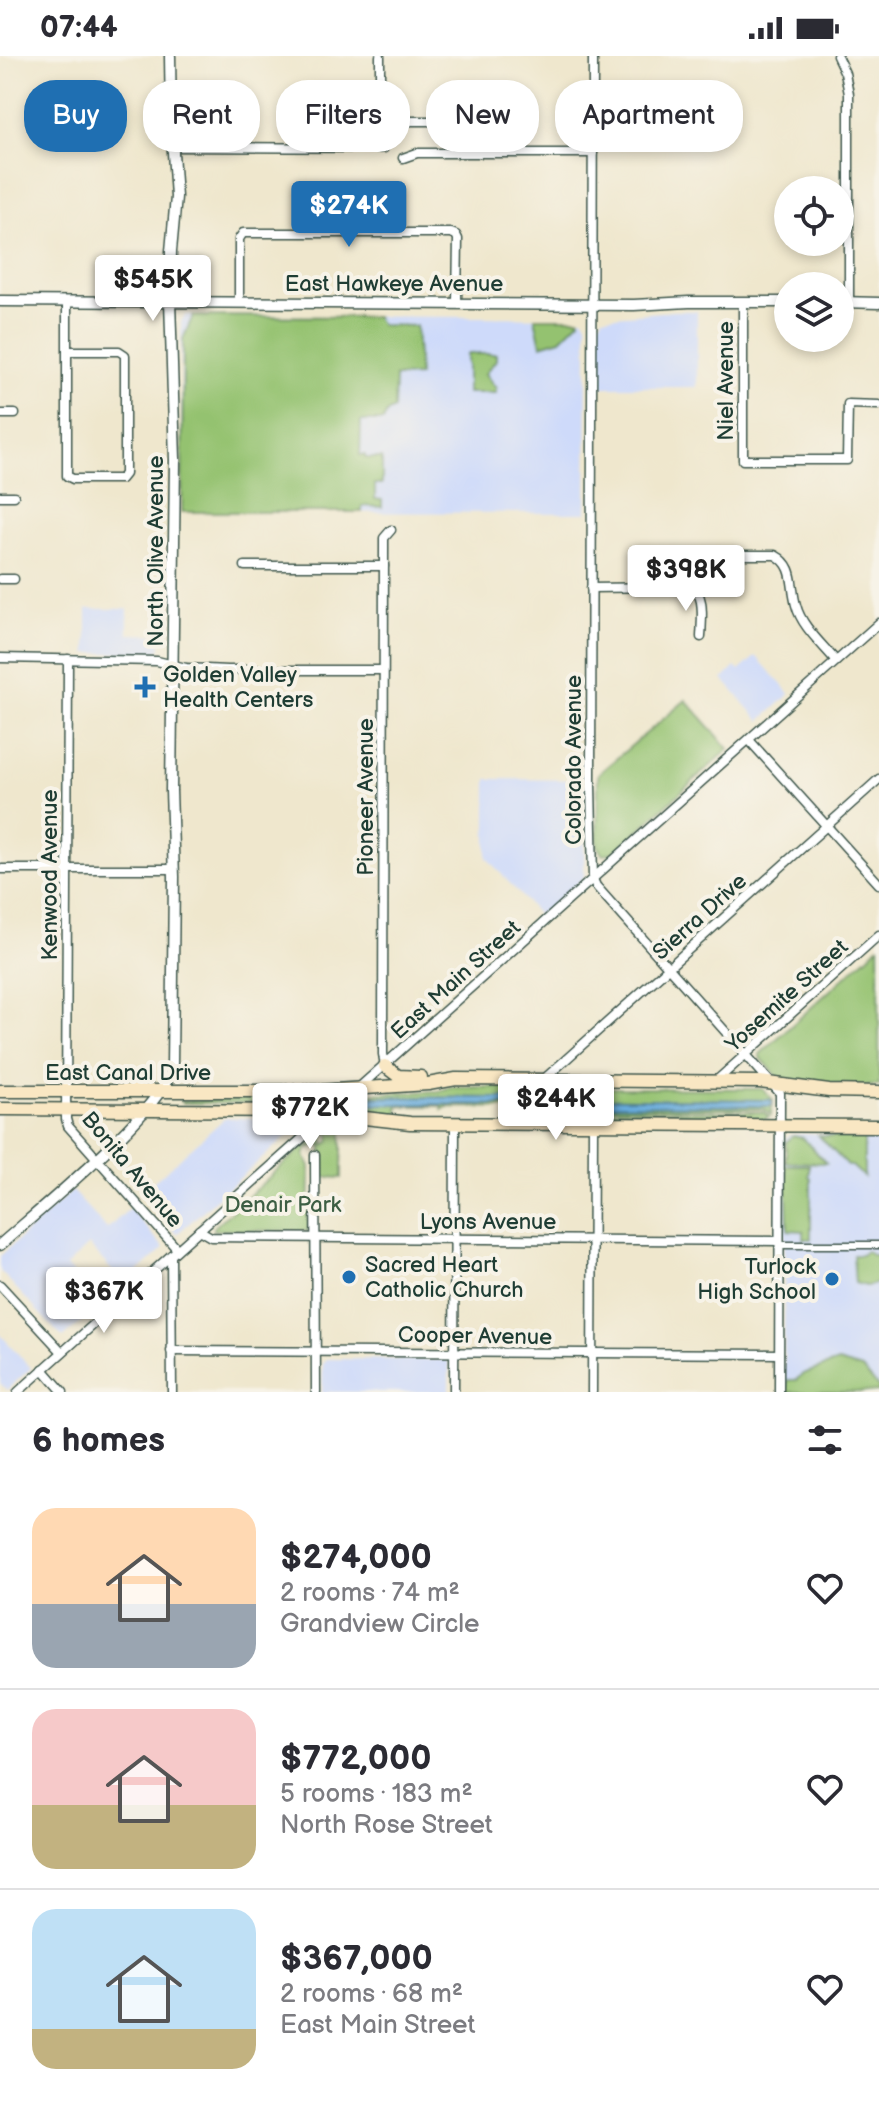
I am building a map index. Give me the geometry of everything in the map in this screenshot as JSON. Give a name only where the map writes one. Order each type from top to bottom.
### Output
[{"type":"main road","points":[[385,1066],[398,1076],[456,1079]]},
{"type":"main road","name":"East Canal Drive","points":[[0,1091],[236,1093],[428,1084],[456,1079],[716,1081],[879,1092]]},
{"type":"main road","name":"East Canal Drive","points":[[0,1109],[301,1111],[388,1122],[455,1124],[879,1126]]},
{"type":"street","name":"North Olive Avenue","points":[[170,56],[171,80]]},
{"type":"street","points":[[380,56],[380,80]]},
{"type":"street","name":"Colorado Avenue","points":[[593,56],[593,879]]},
{"type":"street","points":[[840,57],[849,94],[845,272]]},
{"type":"street","name":"North Olive Avenue","points":[[0,1245],[146,1110],[170,1077],[173,1052],[174,869],[171,791],[175,460],[170,301],[176,197],[172,152]]},
{"type":"street","points":[[403,158],[414,153],[593,153]]},
{"type":"street","points":[[239,302],[239,239],[243,233],[451,233],[458,239],[457,303]]},
{"type":"street","name":"East Hawkeye Avenue","points":[[0,301],[593,305],[774,302]]},
{"type":"street","points":[[67,301],[67,351],[68,477],[123,478],[124,353],[67,351]]},
{"type":"street","name":"Niel Avenue","points":[[743,302],[743,460],[847,460],[848,404],[879,405]]},
{"type":"street","points":[[854,302],[879,303]]},
{"type":"street","points":[[0,414],[15,414]]},
{"type":"street","points":[[0,496],[14,496]]},
{"type":"street","name":"Pioneer Avenue","points":[[385,1066],[384,538],[391,530]]},
{"type":"street","points":[[591,588],[668,588],[687,578],[701,560],[712,554],[777,556],[790,571],[800,617],[836,661]]},
{"type":"street","points":[[245,566],[384,566]]},
{"type":"street","points":[[687,578],[700,595],[701,637]]},
{"type":"street","points":[[0,579],[14,579]]},
{"type":"street","name":"East Main Street","points":[[18,1392],[879,623]]},
{"type":"street","points":[[0,658],[157,661],[186,668],[227,670],[383,670]]},
{"type":"street","name":"Kenwood Avenue","points":[[66,1110],[68,659]]},
{"type":"street","points":[[749,740],[879,884]]},
{"type":"street","name":"Sierra Drive","points":[[543,1080],[879,779]]},
{"type":"street","points":[[591,851],[602,860],[618,856]]},
{"type":"street","points":[[0,869],[174,869]]},
{"type":"street","points":[[593,879],[668,968],[773,1083],[780,1095],[779,1392]]},
{"type":"street","name":"Yosemite Street","points":[[716,1081],[879,935]]},
{"type":"street","name":"Bonita Avenue","points":[[66,1110],[68,1126],[174,1252]]},
{"type":"street","points":[[454,1392],[455,1124]]},
{"type":"street","points":[[592,1392],[593,1125]]},
{"type":"street","points":[[315,1155],[316,1392]]},
{"type":"street","name":"Lyons Avenue","points":[[199,1230],[210,1237],[779,1243]]},
{"type":"street","points":[[779,1243],[879,1245]]},
{"type":"street","points":[[172,1392],[174,1252]]},
{"type":"street","points":[[0,1285],[62,1352]]},
{"type":"street","name":"Cooper Avenue","points":[[171,1351],[779,1354]]},
{"type":"street","points":[[43,1369],[63,1392]]},
{"type":"shaded area","points":[[697,311],[697,387],[599,387],[599,324],[603,317]]},
{"type":"shaded area","points":[[185,315],[584,318],[587,324],[586,513],[181,512],[181,322]]},
{"type":"shaded area","points":[[87,609],[128,609],[128,634],[160,635],[161,649],[155,653],[87,653]]},
{"type":"shaded area","points":[[756,656],[790,694],[760,721],[723,679],[735,667],[739,671]]},
{"type":"shaded area","points":[[487,779],[585,780],[584,877],[541,918],[487,858]]},
{"type":"shaded area","points":[[225,1118],[302,1118],[304,1121],[177,1234],[140,1194]]},
{"type":"shaded area","name":"Turlock High School","points":[[792,1134],[879,1134],[879,1392],[784,1392],[785,1139]]},
{"type":"shaded area","points":[[72,1191],[107,1229],[130,1208],[164,1248],[124,1284],[89,1245],[66,1266],[76,1277],[58,1294],[83,1321],[63,1338],[0,1271],[0,1256]]},
{"type":"shaded area","points":[[0,1334],[31,1368],[7,1390],[0,1383]]},
{"type":"shaded area","points":[[327,1359],[447,1360],[449,1392],[322,1392],[323,1364]]},
{"type":"green space","points":[[193,316],[376,317],[381,325],[416,326],[419,376],[395,377],[394,409],[387,413],[383,421],[361,421],[360,455],[382,458],[382,484],[375,484],[375,499],[382,500],[382,507],[362,506],[362,512],[182,512],[183,339]]},
{"type":"green space","points":[[535,318],[580,320],[561,339],[541,345]]},
{"type":"green space","points":[[467,354],[496,354],[496,360],[485,374],[496,388],[496,393],[467,393]]},
{"type":"green space","points":[[686,700],[729,749],[613,853],[602,854],[597,846],[598,774]]},
{"type":"green space","points":[[879,946],[879,1086],[828,1085],[779,1078],[760,1054]]},
{"type":"green space","points":[[452,1087],[763,1089],[773,1100],[773,1103],[770,1100],[372,1097],[371,1104],[772,1104],[771,1115],[764,1109],[559,1108],[550,1112],[541,1108],[447,1107],[442,1110],[442,1106],[398,1106],[398,1115],[353,1106],[366,1094],[439,1091]]},
{"type":"green space","points":[[315,1097],[328,1100],[325,1104],[181,1101]]},
{"type":"green space","points":[[559,1111],[763,1112],[769,1117],[539,1119],[539,1112],[550,1115]]},
{"type":"green space","name":"Denair Park","points":[[323,1132],[327,1133],[323,1136],[324,1145],[330,1141],[330,1133],[342,1133],[342,1178],[323,1177],[322,1145],[308,1148],[305,1155],[310,1167],[309,1231],[213,1230],[304,1146],[307,1147]]},
{"type":"green space","points":[[793,1136],[803,1138],[826,1163],[786,1162],[786,1142]]},
{"type":"green space","points":[[819,1136],[864,1138],[864,1177],[848,1166]]},
{"type":"green space","points":[[786,1165],[809,1165],[811,1239],[804,1239],[804,1231],[788,1230]]},
{"type":"green space","points":[[866,1251],[879,1255],[879,1283],[866,1286],[855,1283],[853,1255]]},
{"type":"green space","points":[[838,1362],[862,1369],[879,1392],[787,1392],[787,1380],[796,1380],[803,1374]]},
{"type":"water","points":[[370,1097],[771,1100],[773,1103],[771,1106],[370,1104]]},
{"type":"place","name":"Golden Valley Health Centers","points":[[145,687]]},
{"type":"place","name":"Sacred Heart Catholic Church","points":[[349,1277]]},
{"type":"place","name":"Turlock High School","points":[[832,1279]]}]
